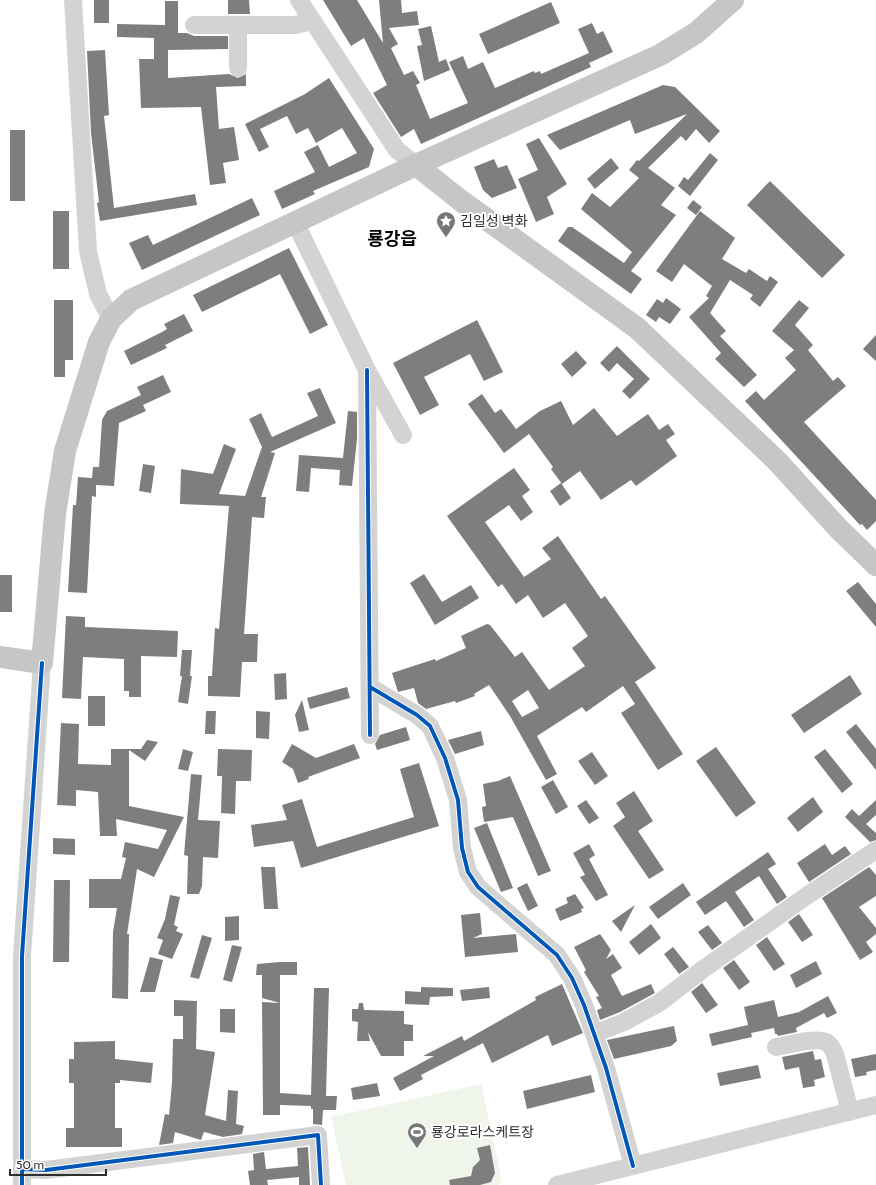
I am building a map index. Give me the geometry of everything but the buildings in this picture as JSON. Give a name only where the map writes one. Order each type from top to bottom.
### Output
[{"type":"main road","points":[[0,657],[42,663],[55,514],[65,451],[99,342],[111,319],[131,300],[416,165],[660,55],[696,33],[733,0]]},
{"type":"main road","points":[[416,165],[478,214],[637,328],[778,462],[837,527],[876,565]]},
{"type":"street","points":[[73,0],[88,251],[98,294],[111,319]]},
{"type":"street","points":[[299,0],[397,150],[416,165]]},
{"type":"street","points":[[194,25],[295,25],[313,21]]},
{"type":"street","points":[[238,25],[238,68]]},
{"type":"street","points":[[295,222],[367,370],[403,435]]},
{"type":"street","points":[[367,370],[370,735]]},
{"type":"street","points":[[42,663],[22,956],[22,1177],[46,1170],[318,1135],[321,1185]]},
{"type":"street","points":[[370,687],[417,715],[430,726],[445,758],[458,800],[462,848],[468,872],[478,887],[557,955],[572,978],[606,1068],[632,1166]]},
{"type":"street","points":[[594,1034],[624,1022],[659,1003],[702,970],[805,897],[876,850]]},
{"type":"street","points":[[776,1047],[814,1040],[824,1041],[831,1046],[835,1054],[850,1112]]},
{"type":"street","points":[[557,1185],[615,1178],[632,1166],[876,1105]]},
{"type":"shaded area","name":"룡강로라스케트장","points":[[481,1084],[502,1181],[498,1185],[346,1185],[331,1117]]},
{"type":"cycle path","points":[[367,370],[370,735]]},
{"type":"cycle path","points":[[22,1185],[22,956],[42,663]]},
{"type":"cycle path","points":[[370,687],[417,715],[430,726],[445,758],[458,800],[462,848],[468,872],[478,887],[557,955],[572,978],[584,1005],[606,1068],[633,1166]]},
{"type":"cycle path","points":[[22,1169],[46,1170],[318,1135],[321,1185]]},
{"type":"place","name":"김일성 벽화","points":[[446,238]]},
{"type":"place","name":"룡강로라스케트장","points":[[417,1149]]},
{"type":"district","name":"룡강읍","points":[[392,239]]}]
